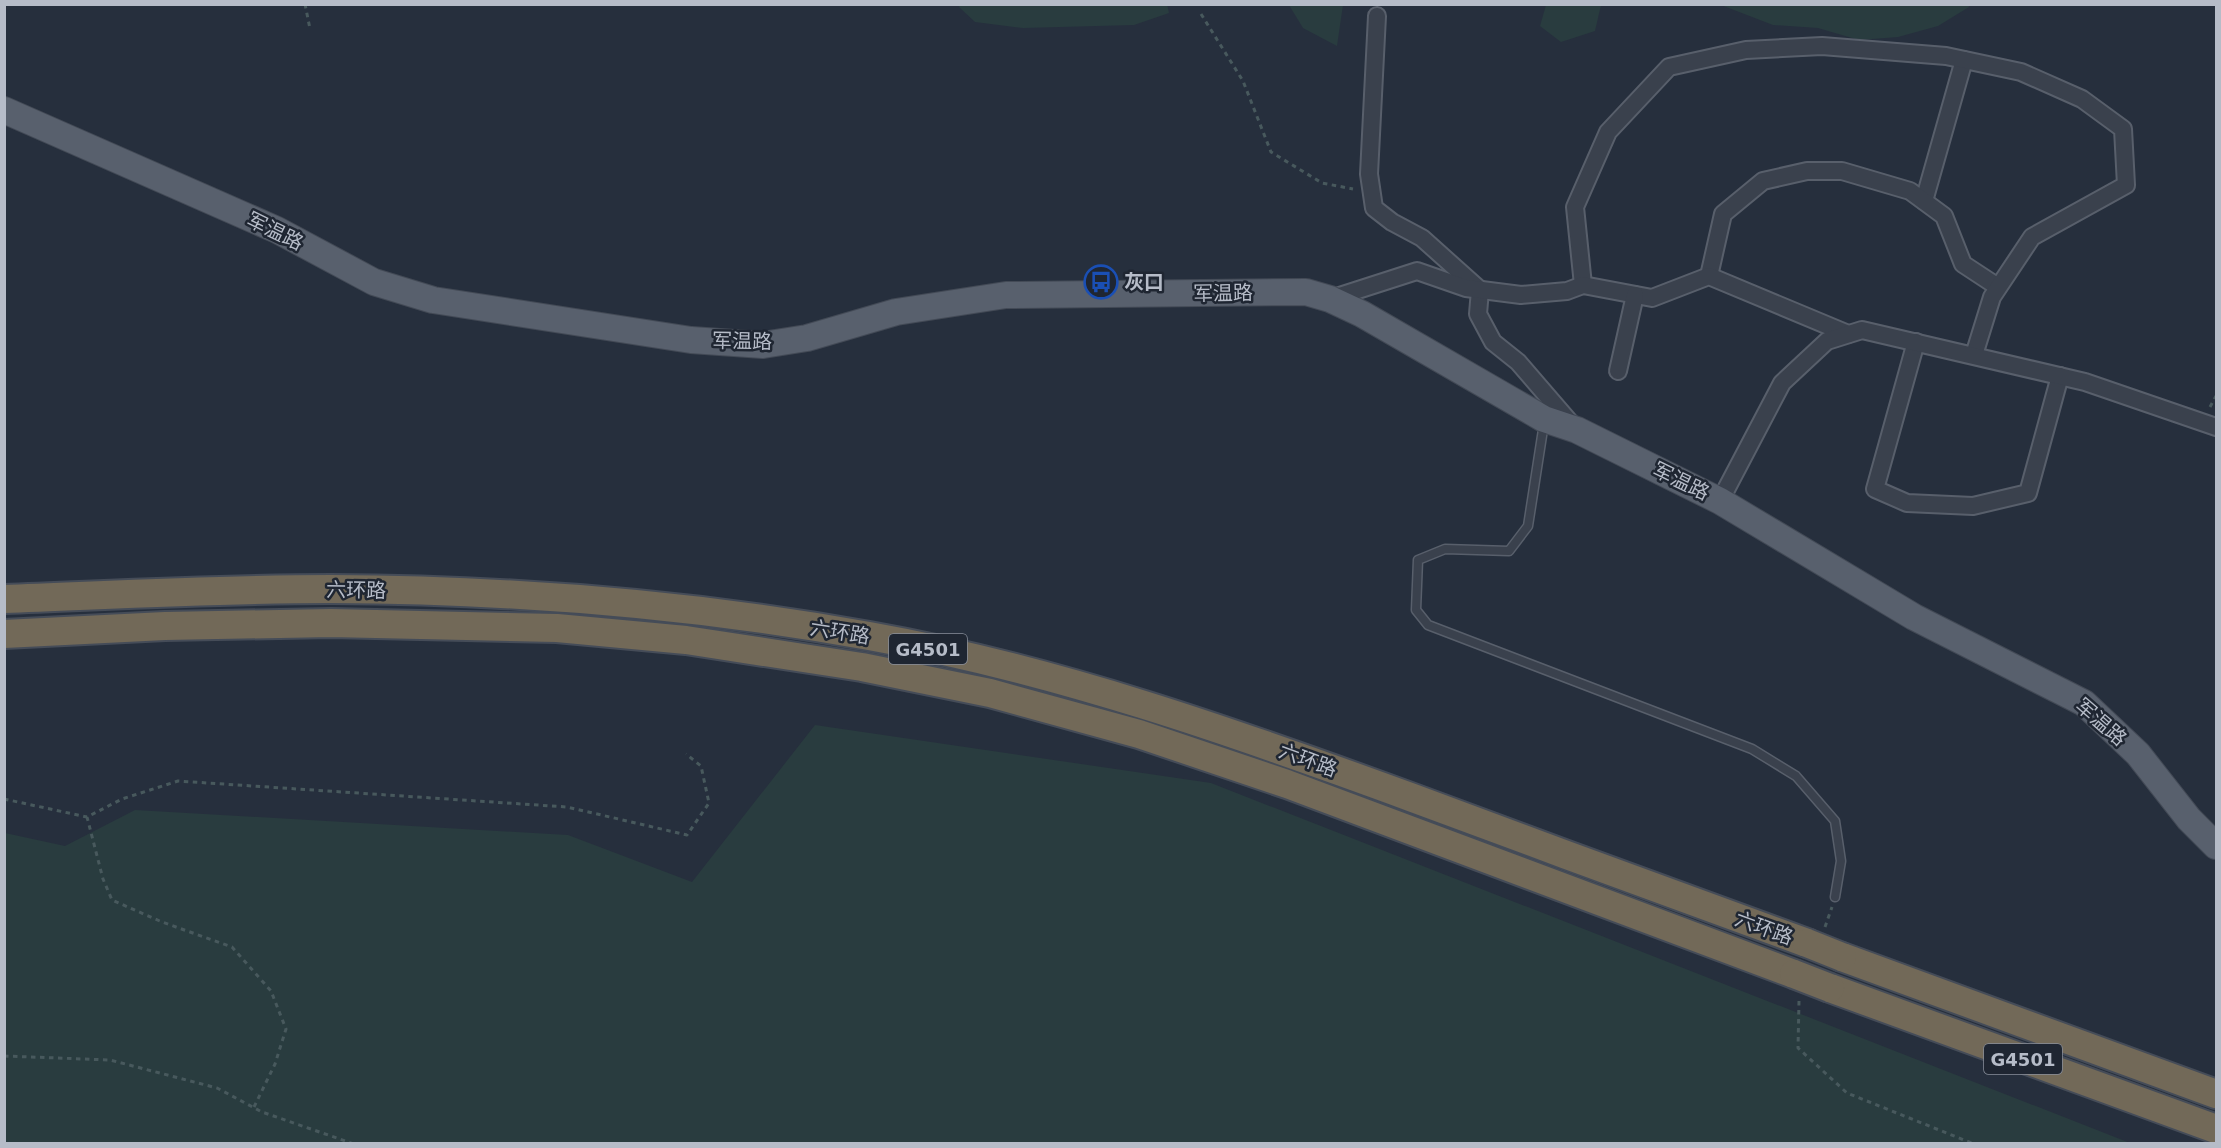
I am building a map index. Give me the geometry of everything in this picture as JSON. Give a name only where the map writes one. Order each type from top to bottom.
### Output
[{"type":"highway","name":"六环路","points":[[4,599],[331,589],[567,597],[691,610],[869,636],[998,664],[1147,706],[1296,755],[1815,936]]},
{"type":"highway","name":"六环路","points":[[4,634],[165,626],[331,623],[557,628],[686,640],[861,668],[990,693],[1139,734],[1287,784],[1796,987]]},
{"type":"highway","name":"G4501","points":[[1815,936],[1842,957],[2217,1094]]},
{"type":"highway","name":"G4501","points":[[1796,987],[1830,988],[2217,1129]]},
{"type":"main road","name":"军温路","points":[[4,110],[277,230],[374,282],[433,300],[691,340],[763,345],[807,338],[896,312],[1006,295],[1306,292],[1330,299],[1362,314],[1544,419],[1577,430],[1720,501],[1914,617],[2084,703],[2138,754],[2189,819],[2217,846]]},
{"type":"street","points":[[1377,16],[1369,174],[1374,208],[1392,222],[1422,238],[1480,290]]},
{"type":"street","points":[[1583,285],[1575,207],[1608,132],[1669,67],[1746,50],[1822,46],[1946,56],[2021,72],[2082,99],[2123,129],[2126,185],[2032,237],[1992,297],[1974,355]]},
{"type":"street","points":[[1924,201],[1964,60]]},
{"type":"street","points":[[1709,276],[1723,214],[1763,181],[1807,171],[1842,171],[1910,191],[1924,201],[1944,216],[1963,264],[1998,287]]},
{"type":"street","points":[[1330,299],[1417,271],[1466,288],[1521,295],[1567,291],[1583,285],[1652,298],[1709,276],[1848,334]]},
{"type":"street","points":[[1480,290],[1478,314],[1492,342],[1518,362],[1577,430]]},
{"type":"street","points":[[1618,371],[1635,295]]},
{"type":"street","points":[[1720,501],[1782,383],[1827,341],[1862,330],[2085,382],[2217,427]]},
{"type":"street","points":[[1916,342],[1875,489],[1907,503],[1973,506],[2028,493],[2060,376]]},
{"type":"lane","points":[[1544,419],[1528,526],[1509,550],[1445,549],[1418,560],[1416,610],[1428,625],[1752,749],[1796,776],[1835,821],[1841,861],[1835,897]]},
{"type":"path","points":[[305,4],[310,28]]},
{"type":"path","points":[[1201,14],[1243,81],[1270,152],[1322,183],[1371,192]]},
{"type":"path","points":[[4,799],[87,817],[122,799],[178,782],[567,807],[687,835],[708,803],[701,766],[686,754]]},
{"type":"path","points":[[87,817],[103,879],[112,900],[162,922],[232,946],[271,991],[286,1029],[275,1065],[254,1107]]},
{"type":"path","points":[[1815,936],[1835,897]]},
{"type":"path","points":[[1796,987],[1798,1048],[1847,1093],[1974,1143]]},
{"type":"path","points":[[4,1056],[111,1060],[217,1088],[254,1107],[354,1143]]},
{"type":"shaded area","points":[[1167,4],[1169,13],[1134,25],[1023,28],[975,22],[959,7],[960,5]]},
{"type":"shaded area","points":[[1968,4],[1969,7],[1938,26],[1898,37],[1859,40],[1818,28],[1773,25],[1721,5]]},
{"type":"shaded area","points":[[1289,5],[1343,5],[1337,46],[1303,28]]},
{"type":"shaded area","points":[[1546,5],[1601,5],[1595,31],[1561,42],[1540,26]]},
{"type":"shaded area","points":[[815,725],[1211,783],[2130,1143],[5,1143],[5,833],[65,846],[135,810],[568,835],[692,882]]},
{"type":"place","name":"灰口","points":[[1101,282]]}]
